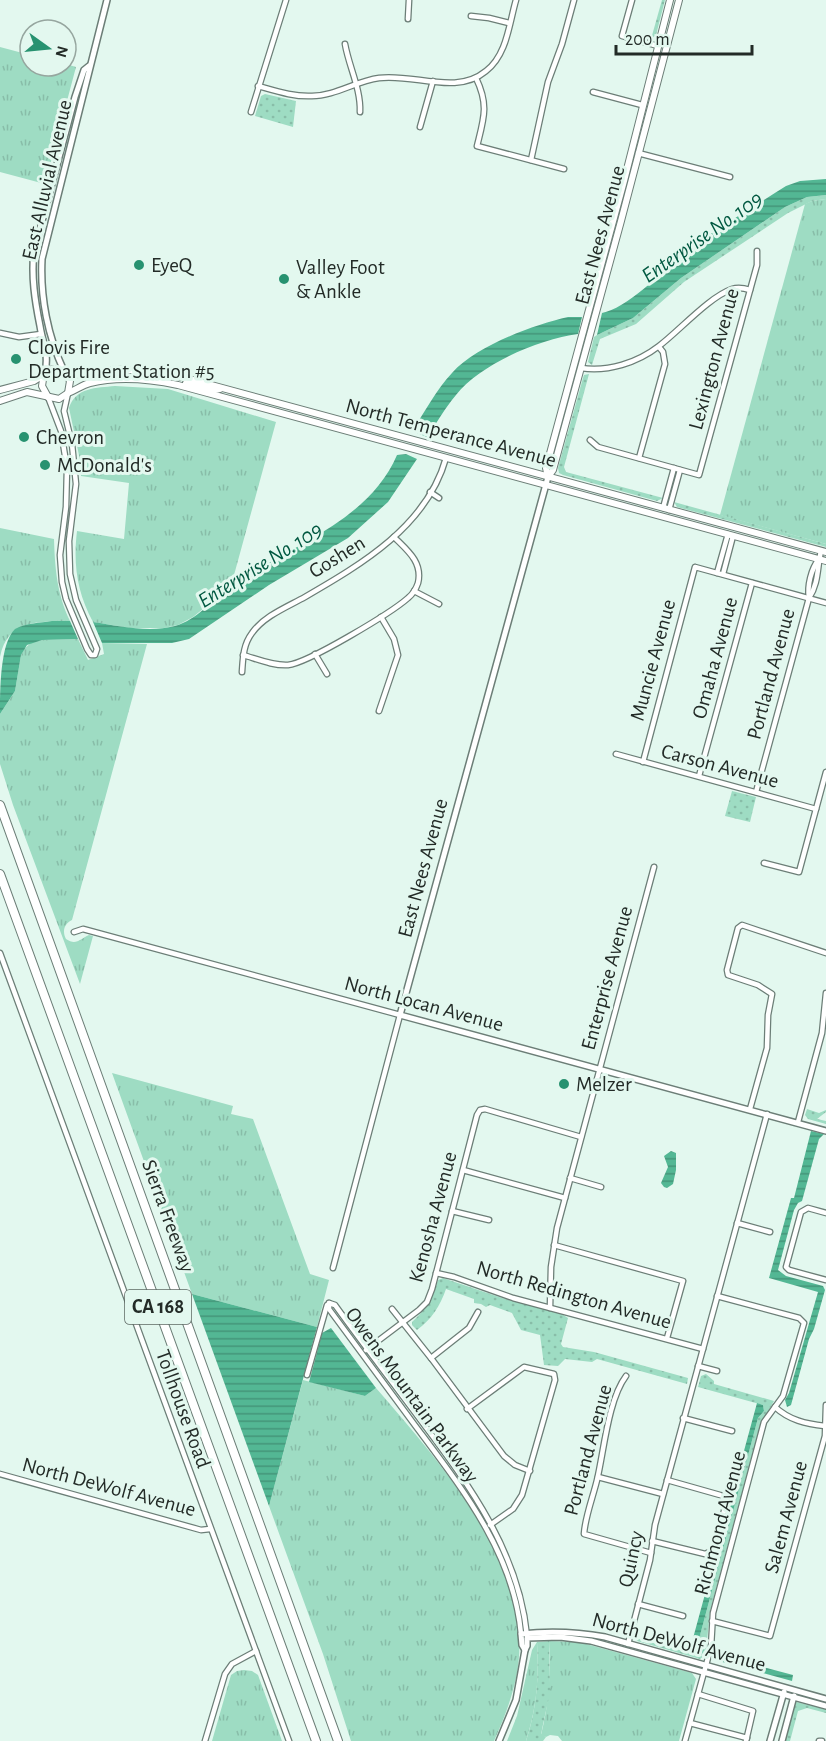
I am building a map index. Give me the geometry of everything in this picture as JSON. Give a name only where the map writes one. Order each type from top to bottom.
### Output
[{"type":"highway","name":"Sierra Freeway","points":[[0,806],[338,1741]]},
{"type":"highway","name":"Sierra Freeway","points":[[0,874],[316,1741]]},
{"type":"main road","name":"East Nees Avenue","points":[[548,477],[546,468],[624,181],[670,0]]},
{"type":"main road","name":"East Nees Avenue","points":[[548,477],[553,470],[679,0]]},
{"type":"main road","points":[[648,114],[646,105],[656,69],[658,46]]},
{"type":"main road","points":[[638,153],[636,147],[642,105]]},
{"type":"main road","points":[[0,390],[30,382],[55,368],[64,371],[70,381],[68,393],[59,399],[27,392],[0,401]]},
{"type":"main road","name":"North Temperance Avenue","points":[[64,371],[81,376],[110,370],[157,372],[824,552]]},
{"type":"main road","points":[[45,373],[42,386],[48,397]]},
{"type":"main road","name":"North Temperance Avenue","points":[[68,393],[87,384],[108,380],[142,379],[165,382],[823,560]]},
{"type":"main road","points":[[165,382],[182,382],[216,390],[222,388]]},
{"type":"street","name":"East Alluvial Avenue","points":[[64,371],[55,352],[51,336],[42,284],[42,259],[107,0]]},
{"type":"street","points":[[251,112],[286,0]]},
{"type":"street","points":[[408,19],[409,0]]},
{"type":"street","points":[[258,86],[285,93],[321,96],[387,77],[459,82],[476,78],[487,70],[500,55],[516,0]]},
{"type":"street","points":[[531,160],[546,91],[574,0]]},
{"type":"street","points":[[632,0],[622,36],[658,46]]},
{"type":"street","points":[[471,16],[509,23]]},
{"type":"street","points":[[345,44],[360,101],[360,112]]},
{"type":"street","name":"East Alluvial Avenue","points":[[45,373],[48,356],[41,334],[33,281],[34,251],[75,97],[84,70],[89,66]]},
{"type":"street","points":[[476,78],[483,92],[485,106],[477,146],[564,169]]},
{"type":"street","points":[[420,128],[433,81]]},
{"type":"street","points":[[593,92],[642,105]]},
{"type":"street","points":[[638,153],[730,177]]},
{"type":"street","name":"Lexington Avenue","points":[[677,469],[699,475],[757,265],[757,251]]},
{"type":"street","points":[[581,368],[592,370],[610,368],[640,357],[658,347],[727,291],[738,287],[750,290]]},
{"type":"street","points":[[0,333],[20,337],[41,334]]},
{"type":"street","points":[[639,458],[665,364],[663,352],[658,347]]},
{"type":"street","points":[[48,397],[61,431],[67,468],[66,507],[60,555],[62,582],[66,599],[87,650],[91,655],[95,655],[97,649],[76,600],[70,574],[69,541],[76,484],[73,453],[63,411],[68,393]]},
{"type":"street","points":[[590,440],[598,447],[677,469],[666,509]]},
{"type":"street","name":"Goshen","points":[[242,672],[243,655],[248,639],[266,619],[367,560],[394,537],[430,492],[441,473],[446,458]]},
{"type":"street","name":"East Nees Avenue","points":[[333,1268],[548,477]]},
{"type":"street","points":[[430,492],[439,498]]},
{"type":"street","points":[[731,535],[720,573],[826,603]]},
{"type":"street","points":[[243,655],[288,665],[303,661],[404,602],[414,591],[419,577],[417,563],[394,537]]},
{"type":"street","name":"Portland Avenue","points":[[756,792],[809,598],[814,591],[824,552]]},
{"type":"street","name":"Muncie Avenue","points":[[643,762],[695,567],[720,573]]},
{"type":"street","name":"Omaha Avenue","points":[[699,776],[752,583]]},
{"type":"street","points":[[414,591],[439,604]]},
{"type":"street","points":[[379,711],[398,655],[394,639],[381,617]]},
{"type":"street","points":[[315,654],[327,674]]},
{"type":"street","name":"Carson Avenue","points":[[616,754],[816,809]]},
{"type":"street","points":[[764,863],[799,872],[826,772]]},
{"type":"street","name":"Enterprise Avenue","points":[[550,1308],[554,1245],[564,1198],[654,867]]},
{"type":"street","points":[[750,1109],[767,1048],[768,1015],[772,994],[758,985],[728,975],[727,970],[740,926],[782,937],[826,953]]},
{"type":"street","name":"North Locan Avenue","points":[[74,932],[83,928],[826,1131]]},
{"type":"street","name":"Tollhouse Road","points":[[0,953],[289,1741]]},
{"type":"street","points":[[798,1122],[819,1045],[826,993]]},
{"type":"street","points":[[819,1045],[826,1047]]},
{"type":"street","name":"Kenosha Avenue","points":[[362,1354],[427,1302],[480,1110],[485,1109],[581,1137]]},
{"type":"street","points":[[652,1541],[705,1554],[714,1550],[726,1503],[725,1497],[667,1480],[766,1114]]},
{"type":"street","points":[[463,1170],[564,1198]]},
{"type":"street","points":[[570,1178],[602,1187]]},
{"type":"street","points":[[826,1213],[808,1208],[801,1212],[786,1267],[789,1270],[826,1280]]},
{"type":"street","points":[[452,1211],[489,1220]]},
{"type":"street","points":[[737,1223],[770,1232]]},
{"type":"street","points":[[554,1245],[683,1281],[667,1338]]},
{"type":"street","name":"North Redington Avenue","points":[[436,1273],[513,1298],[703,1348]]},
{"type":"street","name":"Richmond Avenue","points":[[685,1741],[711,1647],[712,1621],[764,1422],[785,1390],[804,1323],[802,1320],[717,1296]]},
{"type":"street","points":[[307,1375],[329,1303]]},
{"type":"street","name":"Owens Mountain Parkway","points":[[500,1741],[516,1700],[527,1646],[524,1636],[517,1601],[511,1582],[486,1528],[459,1484],[329,1309],[329,1303],[335,1305],[466,1482],[491,1524],[516,1580],[524,1636]]},
{"type":"street","points":[[392,1309],[504,1456],[515,1465],[530,1471]]},
{"type":"street","points":[[431,1358],[469,1329],[478,1312]]},
{"type":"street","points":[[698,1366],[717,1371]]},
{"type":"street","points":[[468,1409],[524,1367],[554,1374],[555,1380],[526,1488],[513,1509],[486,1528]]},
{"type":"street","name":"Portland Avenue","points":[[626,1376],[618,1390],[584,1534],[651,1553]]},
{"type":"street","name":"Salem Avenue","points":[[712,1621],[771,1636],[825,1436],[826,1405]]},
{"type":"street","points":[[775,1407],[793,1419],[825,1426]]},
{"type":"street","points":[[683,1418],[732,1431]]},
{"type":"street","name":"North DeWolf Avenue","points":[[0,1474],[201,1530],[210,1529]]},
{"type":"street","points":[[598,1477],[663,1494]]},
{"type":"street","name":"Quincy","points":[[628,1644],[667,1480]]},
{"type":"street","points":[[638,1604],[683,1616]]},
{"type":"street","name":"North DeWolf Avenue","points":[[524,1636],[575,1632],[605,1637],[826,1699]]},
{"type":"street","name":"North DeWolf Avenue","points":[[524,1636],[575,1637],[826,1706]]},
{"type":"street","points":[[205,1741],[225,1674],[232,1664],[256,1651]]},
{"type":"street","points":[[770,1741],[785,1687]]},
{"type":"street","points":[[782,1741],[796,1690]]},
{"type":"street","points":[[690,1723],[747,1740],[753,1711],[750,1708],[698,1694]]},
{"type":"green space","points":[[662,0],[665,0],[656,35],[651,39]]},
{"type":"green space","points":[[0,47],[18,52],[18,78],[73,78],[45,184],[0,172]]},
{"type":"green space","points":[[265,94],[296,101],[293,127],[255,116],[261,96]]},
{"type":"green space","points":[[826,195],[826,199],[812,201],[788,213],[684,282],[636,324],[600,339],[592,365],[588,362],[594,337],[633,318],[681,278],[785,207],[807,197]]},
{"type":"green space","points":[[826,199],[826,544],[720,515],[805,204]]},
{"type":"green space","points":[[589,374],[564,467],[566,472],[663,498],[657,501],[559,473],[558,468],[583,378],[584,375]]},
{"type":"green space","points":[[115,386],[168,389],[276,422],[231,586],[193,617],[178,625],[164,628],[130,628],[93,622],[80,589],[76,566],[77,531],[124,539],[129,483],[81,476],[69,408],[76,396],[82,392]]},
{"type":"green space","points":[[674,502],[826,544],[826,547],[677,507]]},
{"type":"green space","points":[[0,528],[54,539],[58,581],[62,601],[70,621],[35,623],[17,629],[10,635],[0,657]]},
{"type":"green space","points":[[78,639],[88,660],[104,654],[102,643],[147,644],[72,920],[64,928],[66,939],[73,942],[89,935],[93,936],[80,984],[0,764],[0,714],[15,691],[24,649],[32,642],[42,640]]},
{"type":"green space","points":[[732,791],[756,797],[750,822],[725,816]]},
{"type":"green space","points":[[112,1073],[233,1106],[231,1114],[253,1119],[310,1274],[329,1280],[317,1327],[192,1294]]},
{"type":"green space","points":[[807,1109],[819,1113],[826,1110],[817,1119],[826,1121],[826,1124],[808,1119],[805,1115]]},
{"type":"green space","points":[[443,1278],[505,1299],[560,1313],[568,1318],[561,1344],[563,1347],[594,1352],[688,1378],[687,1384],[597,1359],[592,1362],[565,1359],[558,1366],[544,1365],[540,1335],[521,1330],[512,1313],[490,1305],[486,1307],[474,1303],[474,1299],[446,1289],[435,1312],[417,1330],[412,1322],[428,1303],[438,1280]]},
{"type":"green space","points":[[706,1374],[714,1381],[714,1384],[774,1401],[760,1426],[710,1611],[706,1651],[700,1659],[637,1641],[635,1638],[702,1656],[699,1639],[758,1418],[764,1411],[763,1405],[698,1387],[701,1376]]},
{"type":"green space","points":[[303,1380],[365,1396],[376,1388],[445,1471],[486,1534],[513,1600],[519,1635],[518,1663],[513,1690],[494,1741],[351,1741],[323,1654],[269,1506]]},
{"type":"green space","points":[[549,1641],[579,1642],[692,1673],[696,1679],[679,1741],[562,1741],[558,1736],[541,1735],[549,1688]]},
{"type":"green space","points":[[549,1641],[550,1692],[541,1734],[546,1737],[543,1741],[526,1741],[533,1717],[536,1692],[537,1642]]},
{"type":"green space","points":[[537,1642],[536,1692],[533,1716],[526,1741],[507,1741],[517,1716],[532,1650]]},
{"type":"green space","points":[[244,1670],[258,1675],[282,1741],[212,1741],[231,1675]]},
{"type":"green space","points":[[796,1702],[826,1709],[826,1713],[807,1708],[798,1711],[790,1741],[784,1741]]},
{"type":"shaded area","points":[[826,179],[826,195],[807,197],[785,207],[681,278],[633,318],[597,335],[602,313],[636,295],[703,239],[786,186],[800,181]]},
{"type":"shaded area","points":[[568,317],[582,317],[578,334],[546,341],[495,363],[456,395],[427,437],[412,431],[441,387],[462,363],[506,338],[538,325]]},
{"type":"shaded area","points":[[406,454],[417,459],[388,502],[348,538],[269,585],[189,639],[172,643],[102,643],[93,622],[155,629],[175,626],[190,619],[231,586],[347,516],[367,499],[384,479],[397,455]]},
{"type":"shaded area","points":[[52,621],[70,621],[78,639],[42,640],[27,645],[21,655],[15,691],[0,714],[2,668],[10,636],[19,627]]},
{"type":"shaded area","points":[[811,1131],[824,1134],[819,1139],[802,1201],[794,1210],[778,1270],[786,1276],[823,1286],[825,1290],[791,1405],[787,1407],[785,1400],[818,1292],[769,1278],[791,1198],[794,1198]]},
{"type":"shaded area","points":[[671,1151],[676,1153],[676,1170],[673,1184],[667,1188],[661,1183],[668,1167],[664,1156]]},
{"type":"shaded area","points":[[192,1294],[317,1327],[269,1506]]},
{"type":"shaded area","points":[[331,1328],[376,1388],[365,1396],[309,1382],[322,1333]]},
{"type":"shaded area","points":[[757,1403],[763,1405],[764,1411],[758,1418],[699,1639],[700,1646],[704,1649],[701,1656],[689,1653]]},
{"type":"shaded area","points":[[715,1654],[793,1675],[792,1681],[715,1660]]},
{"type":"place","name":"EyeQ","points":[[139,265]]},
{"type":"place","name":"Valley Foot & Ankle","points":[[284,279]]},
{"type":"place","name":"Clovis Fire Department Station #5","points":[[16,359]]},
{"type":"place","name":"Chevron","points":[[24,437]]},
{"type":"place","name":"McDonald's","points":[[45,465]]},
{"type":"place","name":"Melzer","points":[[564,1084]]},
{"type":"water label","name":"Enterprise No. 109","points":[[702,237]]},
{"type":"water label","name":"Enterprise No. 109","points":[[260,565]]}]
